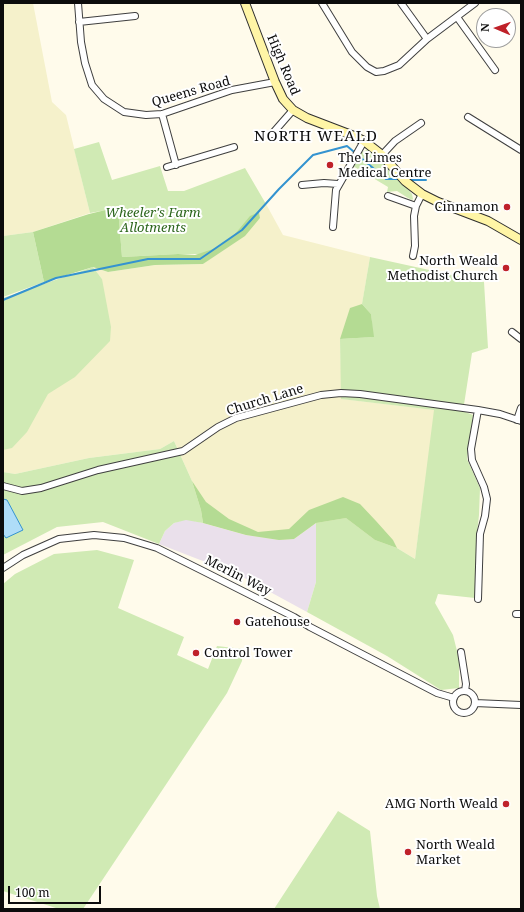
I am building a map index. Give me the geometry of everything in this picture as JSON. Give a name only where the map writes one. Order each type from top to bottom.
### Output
[{"type":"main road","name":"High Road","points":[[245,3],[275,82],[283,99],[293,110],[307,118],[364,141],[382,155],[405,181],[422,194],[438,202],[488,221],[521,240]]},
{"type":"street","name":"Queens Road","points":[[78,3],[81,42],[85,63],[92,85],[104,100],[124,112],[146,115],[162,114],[232,90],[275,82]]},
{"type":"street","points":[[322,3],[352,52],[367,67],[376,72],[384,71],[400,65],[427,39],[475,3]]},
{"type":"street","points":[[401,3],[427,39]]},
{"type":"street","points":[[79,22],[135,16]]},
{"type":"street","points":[[457,17],[495,70]]},
{"type":"street","points":[[272,134],[293,110]]},
{"type":"street","points":[[162,114],[176,164]]},
{"type":"street","points":[[468,117],[521,150]]},
{"type":"street","points":[[382,155],[395,141],[421,123]]},
{"type":"street","points":[[333,227],[336,190],[338,184],[364,141]]},
{"type":"street","points":[[167,167],[234,147]]},
{"type":"street","points":[[302,186],[324,183],[338,184]]},
{"type":"street","points":[[413,256],[414,216],[416,206],[422,194]]},
{"type":"street","points":[[388,196],[416,206]]},
{"type":"street","points":[[512,332],[521,339]]},
{"type":"street","name":"Church Lane","points":[[3,486],[22,490],[41,488],[98,470],[183,451],[218,427],[236,418],[321,395],[341,393],[360,394],[478,410],[500,414],[519,421]]},
{"type":"street","points":[[519,421],[521,408]]},
{"type":"street","points":[[478,410],[471,449],[472,460],[484,487],[487,499],[485,516],[480,534],[478,599]]},
{"type":"street","name":"Merlin Way","points":[[3,568],[23,555],[59,539],[94,535],[124,538],[157,548],[294,617],[310,627],[437,693],[454,698]]},
{"type":"street","points":[[460,652],[466,684],[465,691]]},
{"type":"street","points":[[465,691],[471,694],[475,700],[475,703],[470,711],[467,713],[460,713],[455,708],[453,702],[454,698],[460,692],[465,691]]},
{"type":"street","points":[[475,703],[521,705]]},
{"type":"shaded area","points":[[3,3],[33,3],[52,102],[66,115],[90,213],[33,232],[3,236]]},
{"type":"shaded area","points":[[266,204],[283,235],[370,257],[362,305],[340,339],[342,399],[435,410],[415,559],[397,548],[316,523],[294,539],[279,540],[246,535],[203,523],[201,510],[192,481],[174,441],[160,449],[89,458],[15,474],[3,472],[3,437],[102,279],[93,267],[108,272],[155,265],[203,264],[260,218],[259,212]]},
{"type":"shaded area","points":[[186,519],[246,535],[294,539],[316,523],[316,582],[307,612],[239,575],[159,544],[165,531],[174,523]]},
{"type":"green space","name":"Wheeler's Farm Allotments","points":[[99,142],[112,180],[160,166],[168,191],[184,191],[245,168],[266,204],[237,236],[220,248],[200,254],[122,257],[118,208],[90,213],[74,149]]},
{"type":"green space","points":[[367,150],[374,153],[407,188],[412,194],[412,200],[397,191],[387,192],[388,187],[353,166],[362,152]]},
{"type":"green space","points":[[118,207],[122,257],[178,254],[195,255],[219,247],[235,234],[250,216],[259,212],[260,218],[245,236],[203,264],[155,265],[108,272],[93,267],[44,282],[33,232],[89,214]]},
{"type":"green space","points":[[33,232],[44,282],[3,297],[3,236]]},
{"type":"green space","points":[[370,257],[484,282],[488,348],[472,353],[463,411],[473,415],[467,459],[480,488],[475,598],[438,594],[435,603],[453,635],[459,659],[459,688],[441,690],[387,656],[307,612],[316,582],[316,523],[346,518],[375,540],[397,548],[415,559],[434,410],[341,399],[340,339],[373,337],[371,314],[362,304]]},
{"type":"green space","points":[[93,267],[102,279],[111,327],[110,341],[75,377],[48,394],[27,432],[12,448],[3,450],[3,298]]},
{"type":"green space","points":[[362,304],[371,314],[374,337],[340,339],[350,308]]},
{"type":"green space","points":[[174,441],[192,481],[201,510],[203,523],[186,520],[174,523],[165,531],[159,544],[103,522],[57,527],[3,555],[3,472],[15,474],[89,458],[160,449]]},
{"type":"green space","points":[[192,481],[206,502],[229,519],[258,532],[289,529],[309,510],[343,497],[360,504],[393,540],[397,548],[375,540],[346,518],[316,523],[294,539],[279,540],[246,535],[203,523],[201,510]]},
{"type":"green space","points":[[97,550],[134,560],[118,608],[184,637],[177,655],[208,669],[217,646],[243,649],[242,661],[227,693],[83,909],[59,909],[3,891],[3,584],[15,574],[54,554]]},
{"type":"green space","points":[[338,811],[370,831],[377,896],[380,909],[274,909]]},
{"type":"water","points":[[3,499],[7,500],[23,530],[6,538],[3,534]]},
{"type":"waterway","points":[[3,300],[56,278],[148,259],[200,259],[242,230],[279,189],[313,155],[347,146],[386,179],[401,179]]},
{"type":"waterway","points":[[409,180],[426,180]]},
{"type":"place","name":"The Limes Medical Centre","points":[[330,165]]},
{"type":"place","name":"Cinnamon","points":[[507,207]]},
{"type":"place","name":"North Weald Methodist Church","points":[[506,268]]},
{"type":"place","name":"Gatehouse","points":[[237,622]]},
{"type":"place","name":"Control Tower","points":[[196,653]]},
{"type":"place","name":"AMG North Weald","points":[[506,804]]},
{"type":"place","name":"North Weald Market","points":[[408,852]]},
{"type":"district","name":"NORTH WEALD","points":[[316,137]]}]
